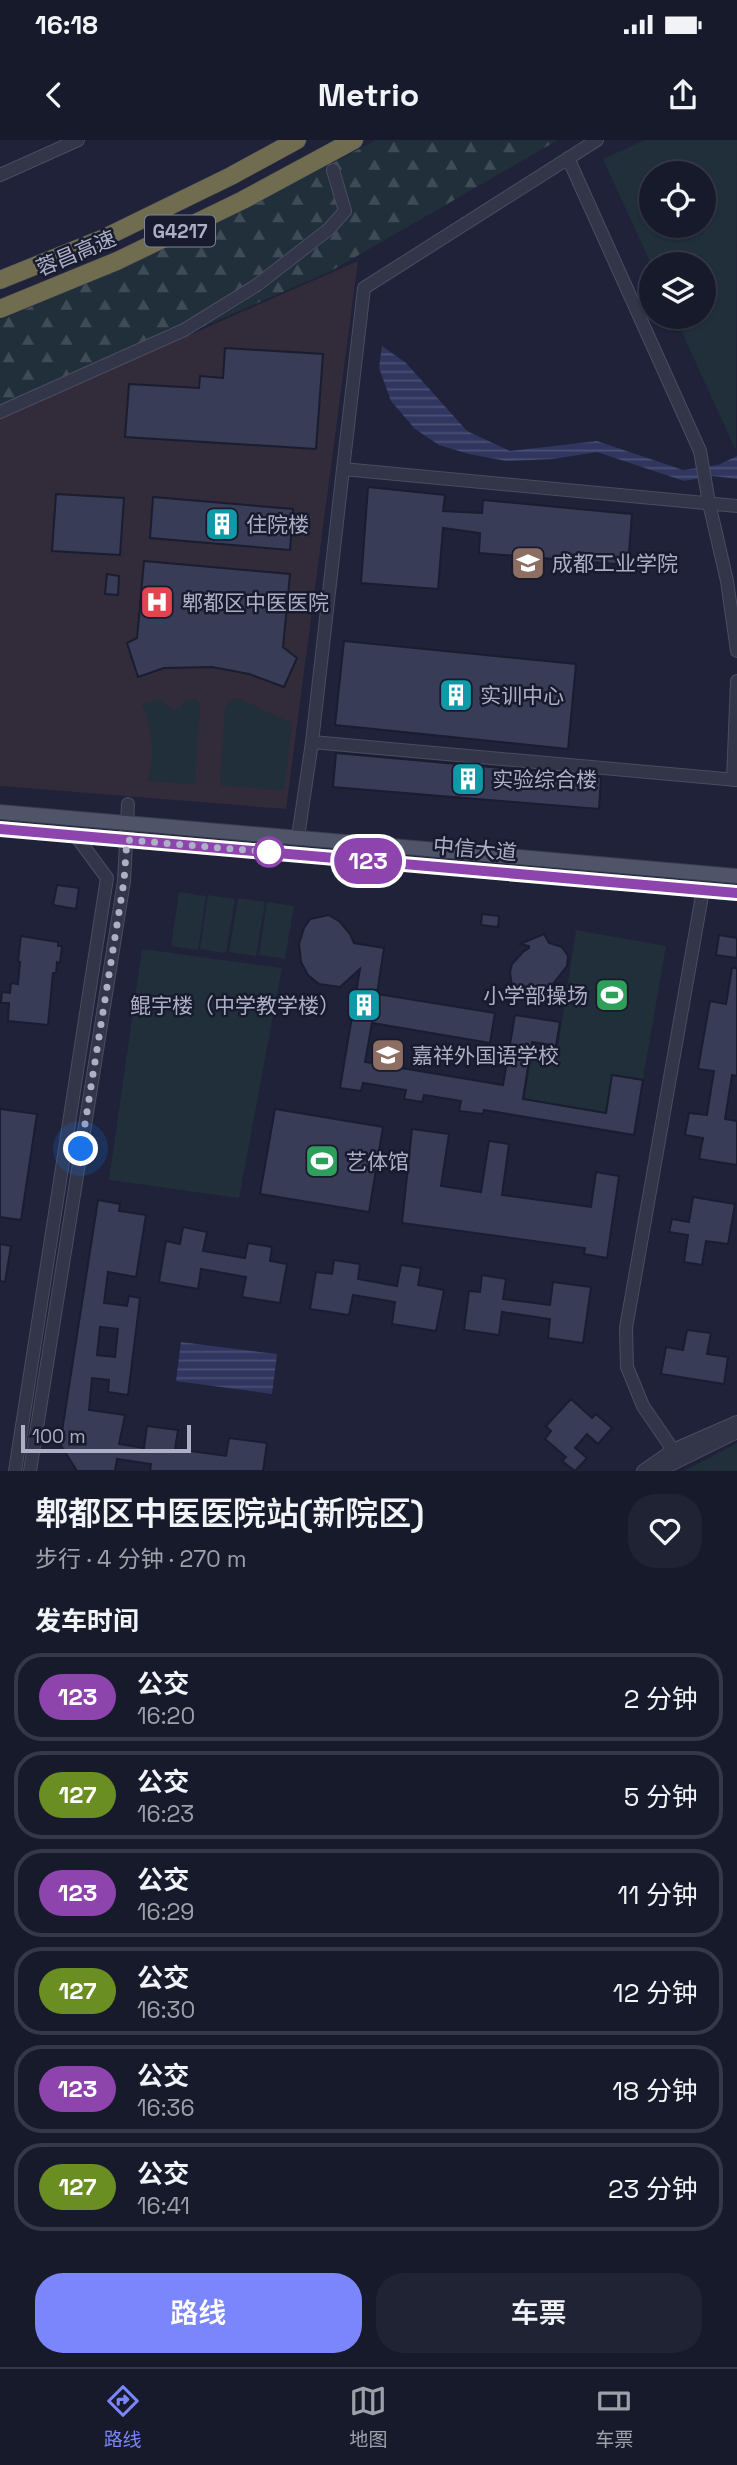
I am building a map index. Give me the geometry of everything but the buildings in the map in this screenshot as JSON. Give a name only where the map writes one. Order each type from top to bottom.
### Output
[{"type":"highway","name":"蓉昌高速","points":[[0,280],[104,238],[231,176],[297,140]]},
{"type":"highway","name":"蓉昌高速","points":[[0,309],[117,261],[243,200],[354,140]]},
{"type":"main road","name":"中信大道","points":[[0,812],[737,876]]},
{"type":"main road","name":"中信大道","points":[[0,829],[737,893]]},
{"type":"street","points":[[0,175],[78,140]]},
{"type":"street","points":[[298,838],[312,742],[364,288],[597,140]]},
{"type":"street","points":[[568,158],[700,450],[727,581],[737,652]]},
{"type":"street","points":[[0,412],[184,330],[257,285],[329,229],[345,211],[333,170]]},
{"type":"street","points":[[343,469],[737,506]]},
{"type":"street","points":[[312,742],[735,780],[737,681]]},
{"type":"street","points":[[30,1471],[124,881],[128,804]]},
{"type":"street","points":[[15,1471],[107,878],[76,835]]},
{"type":"street","points":[[673,1451],[643,1406],[627,1367],[626,1328],[703,890]]},
{"type":"street","points":[[643,1471],[673,1451],[737,1422]]},
{"type":"street","points":[[658,1471],[737,1432]]},
{"type":"shaded area","name":"郫都区中医医院","points":[[358,261],[286,809],[0,786],[0,418]]},
{"type":"green space","points":[[376,140],[558,140],[331,271],[0,415],[0,320],[190,234]]},
{"type":"green space","points":[[645,140],[737,140],[736,451],[680,329],[716,329],[716,252],[646,252],[639,238],[716,238],[716,161],[639,161],[639,238],[603,159]]},
{"type":"green space","points":[[196,699],[200,705],[195,784],[148,781],[152,742],[149,722],[142,704],[160,700],[171,709],[181,709],[183,702]]},
{"type":"green space","points":[[233,699],[239,699],[292,723],[284,790],[220,785],[225,708]]},
{"type":"green space","points":[[179,892],[206,896],[198,950],[171,946]]},
{"type":"green space","points":[[208,895],[235,899],[226,953],[200,949]]},
{"type":"green space","points":[[238,898],[265,902],[256,956],[229,952]]},
{"type":"green space","points":[[267,902],[294,906],[285,959],[259,955]]},
{"type":"green space","name":"小学部操场","points":[[576,930],[666,946],[643,1079],[612,1074],[605,1112],[524,1099],[534,1043],[558,1047]]},
{"type":"green space","points":[[142,949],[282,968],[239,1198],[109,1180]]},
{"type":"green space","points":[[737,1443],[737,1471],[684,1471]]},
{"type":"water","points":[[382,346],[406,363],[467,431],[510,451],[597,441],[683,470],[718,465],[737,456],[737,479],[713,476],[684,481],[597,452],[553,459],[506,461],[439,445],[415,429],[391,401],[379,368]]},
{"type":"water","points":[[181,1342],[277,1354],[272,1394],[176,1381]]},
{"type":"bus line","name":"123","points":[[0,829],[737,893]]},
{"type":"place","name":"住院楼","points":[[222,524]]},
{"type":"place","name":"成都工业学院","points":[[528,563]]},
{"type":"place","name":"郫都区中医医院","points":[[157,602]]},
{"type":"place","name":"实训中心","points":[[456,695]]},
{"type":"place","name":"实验综合楼","points":[[468,779]]},
{"type":"place","name":"小学部操场","points":[[612,995]]},
{"type":"place","name":"鲲宇楼（中学教学楼）","points":[[364,1005]]},
{"type":"place","name":"嘉祥外国语学校","points":[[388,1055]]},
{"type":"place","name":"艺体馆","points":[[322,1161]]},
{"type":"route","points":[[81,1149],[124,881],[127,840],[269,852]]}]
